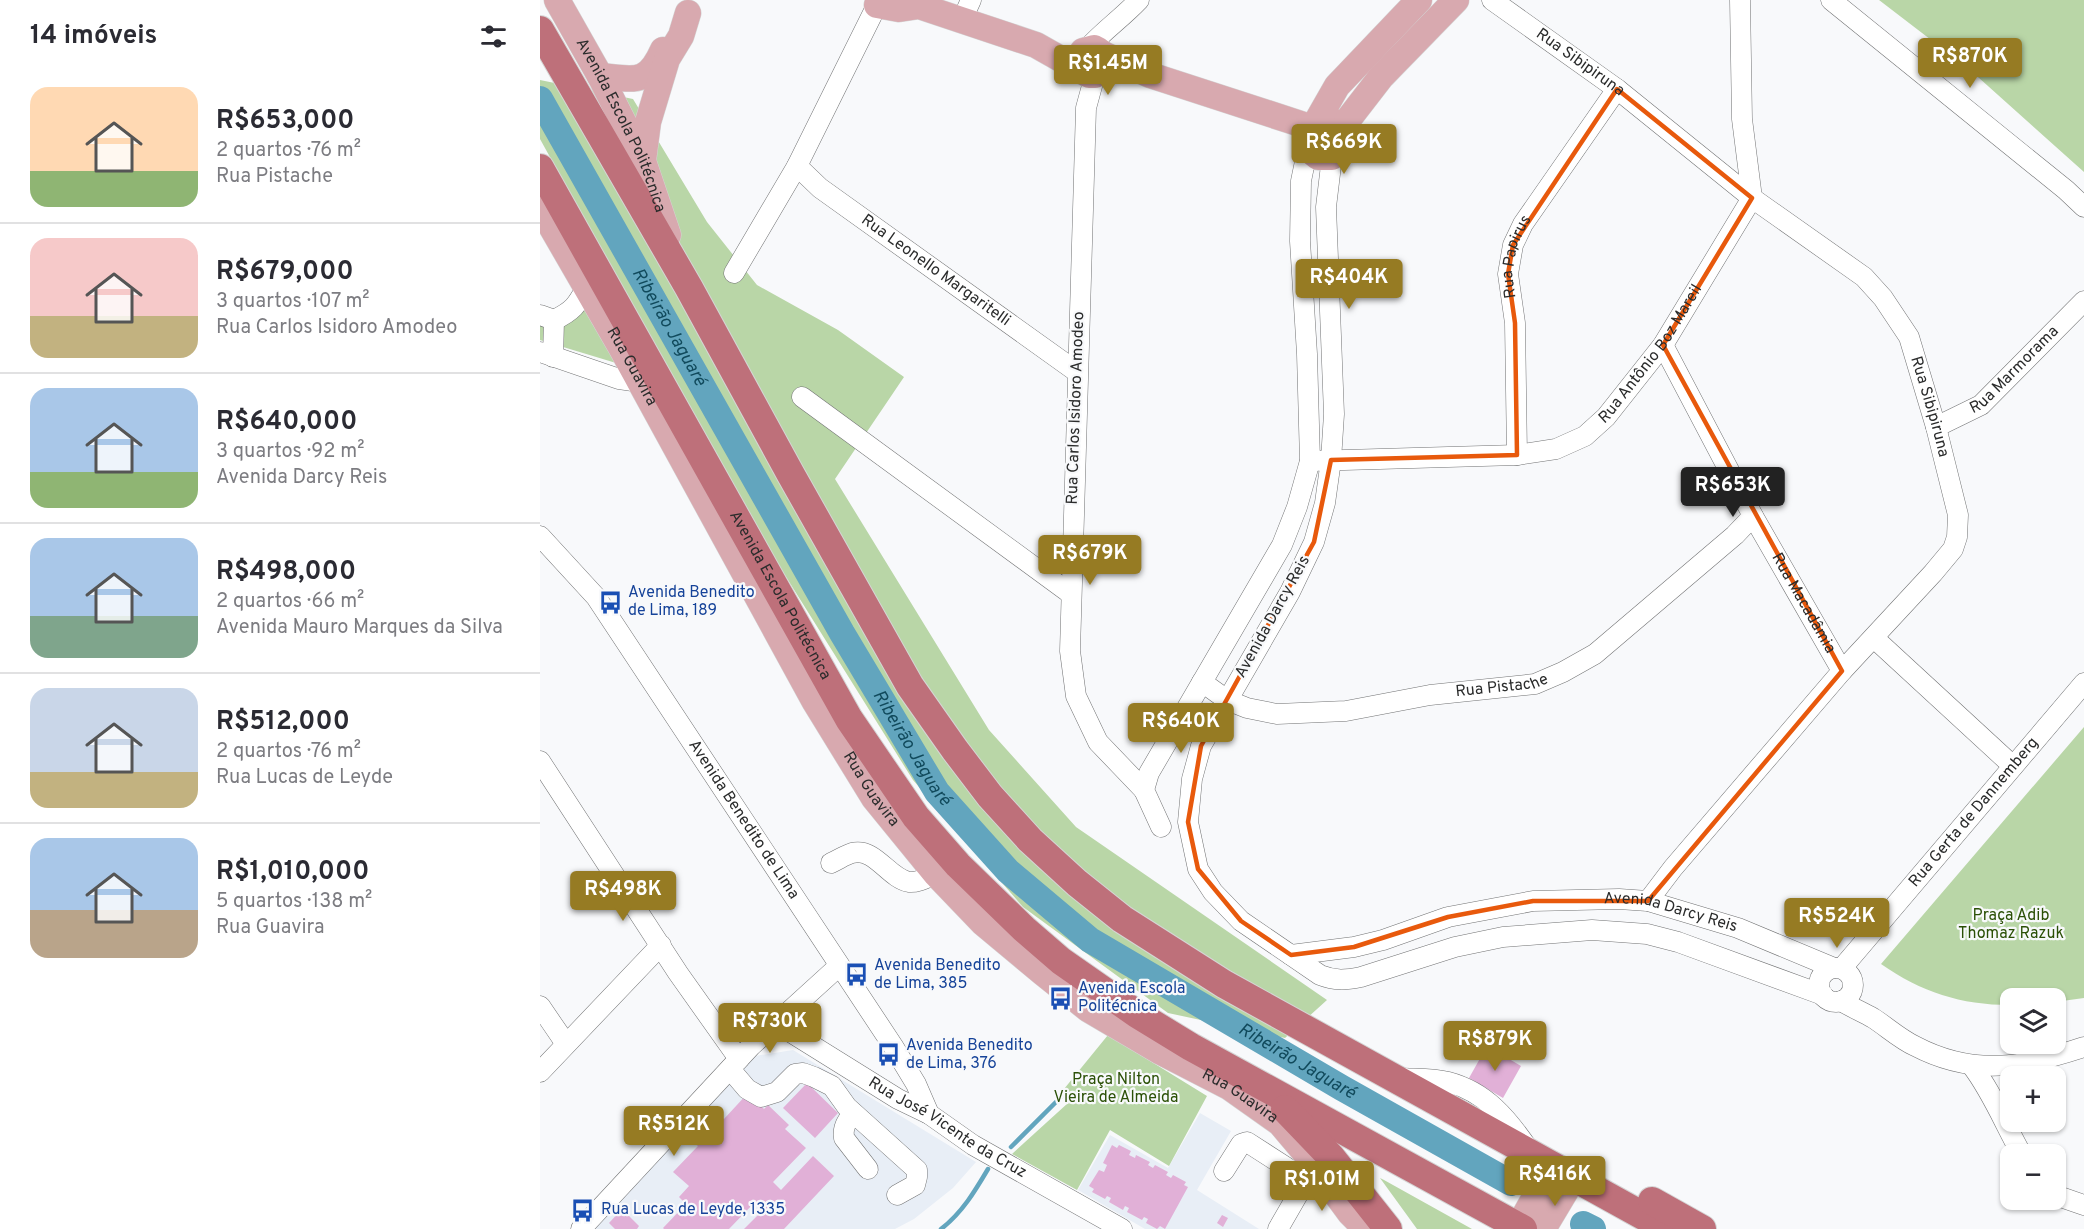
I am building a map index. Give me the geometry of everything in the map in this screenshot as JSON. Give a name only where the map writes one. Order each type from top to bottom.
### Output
[{"type":"highway","name":"Avenida Escola Politécnica","points":[[540,30],[689,288],[910,686],[990,796],[1030,840],[1077,883],[1122,919],[1224,984],[1667,1229]]},
{"type":"highway","name":"Avenida Escola Politécnica","points":[[540,168],[562,227],[849,719],[916,817],[958,866],[1061,961],[1137,1014],[1260,1084],[1525,1228]]},
{"type":"highway","points":[[1260,1084],[1330,1157],[1388,1229]]},
{"type":"highway","points":[[1552,1165],[1600,1172],[1702,1229]]},
{"type":"main road","points":[[540,9],[556,0]]},
{"type":"main road","name":"Avenida Escola Politécnica","points":[[556,0],[600,76],[643,161],[661,218],[689,288]]},
{"type":"main road","name":"Avenida Darcy Reis","points":[[1317,138],[1337,86],[1419,0]]},
{"type":"main road","points":[[878,3],[899,9],[918,3],[966,10],[1036,45],[1150,75],[1343,147],[1347,121],[1381,77],[1456,0]]},
{"type":"main road","points":[[600,76],[639,79],[654,68],[672,31],[693,6]]},
{"type":"main road","points":[[643,161],[648,122],[667,59],[681,36],[693,6]]},
{"type":"main road","points":[[540,16],[551,18],[574,30]]},
{"type":"main road","name":"Rua Guavira","points":[[540,207],[562,227],[586,288],[815,702],[874,798],[936,874],[983,923],[1088,1009],[1252,1102],[1280,1123],[1310,1172],[1366,1229]]},
{"type":"main road","name":"Avenida Escola Politécnica","points":[[1525,1228],[1552,1165]]},
{"type":"street","name":"Rua Carlos Isidoro Amodeo","points":[[1138,0],[1093,60],[1086,108],[1070,651],[1076,696],[1098,742],[1144,790]]},
{"type":"street","name":"Rua Sibipiruna","points":[[1492,0],[1617,89],[1752,198],[1864,277],[1883,298],[1909,337],[1936,427],[1958,515],[1957,537],[1953,549],[1874,638],[1842,670],[1673,868],[1648,901]]},
{"type":"street","points":[[1740,0],[1742,119],[1752,198]]},
{"type":"street","points":[[1830,0],[2066,189],[2084,207]]},
{"type":"street","points":[[734,273],[797,166],[878,3]]},
{"type":"street","name":"Rua Papirus","points":[[1517,455],[1515,323],[1508,274],[1513,245],[1524,224],[1617,89]]},
{"type":"street","name":"Avenida Darcy Reis","points":[[1144,790],[1156,759],[1282,545],[1297,507],[1310,460],[1300,241],[1301,181],[1317,138]]},
{"type":"street","name":"Avenida Darcy Reis","points":[[1317,138],[1326,207],[1334,389],[1331,460],[1325,503],[1314,542],[1290,592],[1202,746],[1192,779],[1188,822],[1198,868],[1213,892],[1241,921],[1320,975],[1334,980],[1346,980],[1455,947],[1503,937],[1592,930],[1647,934],[1678,942],[1832,998],[1873,1018],[1915,1046],[1942,1057],[1972,1065],[2020,1064],[2084,1047]]},
{"type":"street","name":"Rua Leonello Margaritelli","points":[[797,166],[820,188],[1077,372]]},
{"type":"street","name":"Rua Antônio Boz Mareil","points":[[1310,460],[1517,455],[1556,449],[1585,436],[1606,417],[1663,345],[1752,198]]},
{"type":"street","points":[[586,288],[576,306],[568,314],[547,317],[547,354],[619,379],[640,382]]},
{"type":"street","name":"Rua Marmorama","points":[[1936,427],[1981,405],[2084,301]]},
{"type":"street","name":"Rua Macadâmia","points":[[1663,345],[1753,516],[1842,670]]},
{"type":"street","points":[[1307,371],[1319,385],[1334,389]]},
{"type":"street","points":[[802,397],[1071,594]]},
{"type":"street","name":"Rua Pistache","points":[[1202,682],[1227,700],[1247,708],[1277,714],[1346,711],[1430,695],[1535,684],[1563,672],[1594,654],[1735,535],[1753,516]]},
{"type":"street","name":"Avenida Benedito de Lima","points":[[540,536],[596,597],[901,1059],[916,1084],[929,1114]]},
{"type":"street","points":[[1874,638],[2013,766]]},
{"type":"street","name":"Rua Gerta de Dannemberg","points":[[1838,968],[2084,683]]},
{"type":"street","points":[[540,761],[661,945],[747,1089],[761,1097],[777,1092],[795,1074],[803,1072],[832,1086],[853,1113],[917,1170],[918,1177],[915,1185],[897,1195]]},
{"type":"street","points":[[1144,790],[1161,827]]},
{"type":"street","points":[[831,863],[854,852],[868,854],[898,878],[910,882],[936,874]]},
{"type":"street","name":"Avenida Darcy Reis","points":[[1291,955],[1354,947],[1383,940],[1448,917],[1533,901],[1578,899],[1648,901],[1738,928],[1838,968]]},
{"type":"street","points":[[540,1072],[661,945]]},
{"type":"street","points":[[581,1229],[734,1064],[839,966]]},
{"type":"street","points":[[1838,968],[1850,974],[1853,987],[1849,996],[1832,998],[1820,987],[1821,979],[1826,971],[1838,968]]},
{"type":"street","points":[[540,1006],[566,1044]]},
{"type":"street","name":"Rua José Vicente da Cruz","points":[[776,1023],[898,1099],[929,1114],[974,1144],[1122,1229]]},
{"type":"street","points":[[1972,1065],[1984,1081],[2016,1144]]},
{"type":"street","points":[[853,1113],[846,1123],[844,1138],[868,1169]]},
{"type":"street","points":[[1224,1171],[1240,1144],[1247,1142],[1310,1172],[1278,1229]]},
{"type":"street","points":[[2066,1199],[2084,1205]]},
{"type":"highlighted area","points":[[1617,89],[1752,198],[1663,345],[1842,671],[1648,901],[1533,901],[1448,917],[1354,947],[1291,955],[1241,921],[1198,869],[1188,822],[1201,746],[1314,542],[1331,460],[1517,455],[1515,323],[1508,274],[1513,245]]},
{"type":"shaded area","points":[[793,1050],[976,1162],[953,1188],[914,1219],[895,1229],[594,1229],[755,1056]]},
{"type":"shaded area","points":[[1200,1113],[1231,1131],[1197,1190],[1259,1229],[1145,1229],[1078,1190],[1110,1135],[1168,1168]]},
{"type":"green space","points":[[1879,0],[2084,0],[2084,172],[1969,69]]},
{"type":"green space","points":[[540,80],[633,99],[707,222],[757,285],[838,330],[904,377],[835,479],[989,730],[1076,827],[1327,1000],[1285,1038],[1168,1013],[1023,907],[913,780],[748,516],[540,139]]},
{"type":"green space","points":[[585,308],[616,363],[540,340],[540,322],[560,326]]},
{"type":"green space","name":"Praça Adib Thomaz Razuk","points":[[2084,727],[2084,998],[2066,1000],[2066,988],[2000,988],[2000,1004],[1975,1003],[1926,989],[1881,964]]},
{"type":"green space","name":"Praça Nilton Vieira de Almeida","points":[[1108,1035],[1207,1096],[1169,1166],[1110,1130],[1077,1190],[1012,1154],[1068,1103],[1064,1089]]},
{"type":"green space","points":[[1380,1178],[1384,1180],[1472,1229],[1417,1229]]},
{"type":"building","points":[[1487,1046],[1521,1066],[1503,1098],[1469,1078]]},
{"type":"building","points":[[807,1083],[838,1113],[815,1138],[783,1108]]},
{"type":"building","points":[[748,1093],[764,1109],[768,1105],[789,1125],[785,1129],[806,1148],[773,1182],[781,1190],[813,1156],[834,1176],[784,1229],[744,1229],[763,1210],[755,1202],[729,1229],[664,1229],[686,1204],[679,1197],[689,1186],[673,1172],[698,1146],[695,1144],[721,1117],[724,1119]]},
{"type":"building","points":[[1112,1145],[1117,1148],[1119,1145],[1131,1151],[1129,1155],[1135,1158],[1136,1155],[1150,1162],[1148,1165],[1153,1168],[1155,1165],[1168,1172],[1166,1175],[1171,1178],[1173,1175],[1186,1182],[1184,1185],[1188,1187],[1165,1229],[1160,1226],[1157,1229],[1146,1223],[1148,1219],[1144,1217],[1142,1220],[1127,1212],[1129,1208],[1125,1206],[1123,1210],[1109,1202],[1111,1198],[1107,1196],[1105,1199],[1092,1192],[1094,1189],[1089,1186],[1099,1170],[1104,1172],[1107,1165],[1103,1163]]},
{"type":"building","points":[[622,1209],[639,1226],[637,1229],[615,1229],[609,1223]]},
{"type":"building","points":[[1222,1215],[1228,1218],[1223,1227],[1217,1223]]},
{"type":"waterway","name":"Ribeirão Jaguaré","points":[[540,99],[842,633],[937,792],[1008,871],[1090,940],[1342,1088],[1511,1183]]},
{"type":"waterway","points":[[1011,1147],[1064,1094]]},
{"type":"waterway","points":[[941,1229],[962,1209],[988,1169]]},
{"type":"waterway","name":"Ribeirão Jaguaré","points":[[1583,1224],[1593,1229]]},
{"type":"place","name":"Avenida Benedito de Lima, 189","points":[[610,602]]},
{"type":"place","name":"Avenida Benedito de Lima, 385","points":[[856,975]]},
{"type":"place","name":"Avenida Escola Politécnica","points":[[1060,998]]},
{"type":"place","name":"Avenida Benedito de Lima, 376","points":[[888,1055]]},
{"type":"place","name":"Rua Lucas de Leyde, 1335","points":[[583,1210]]}]
